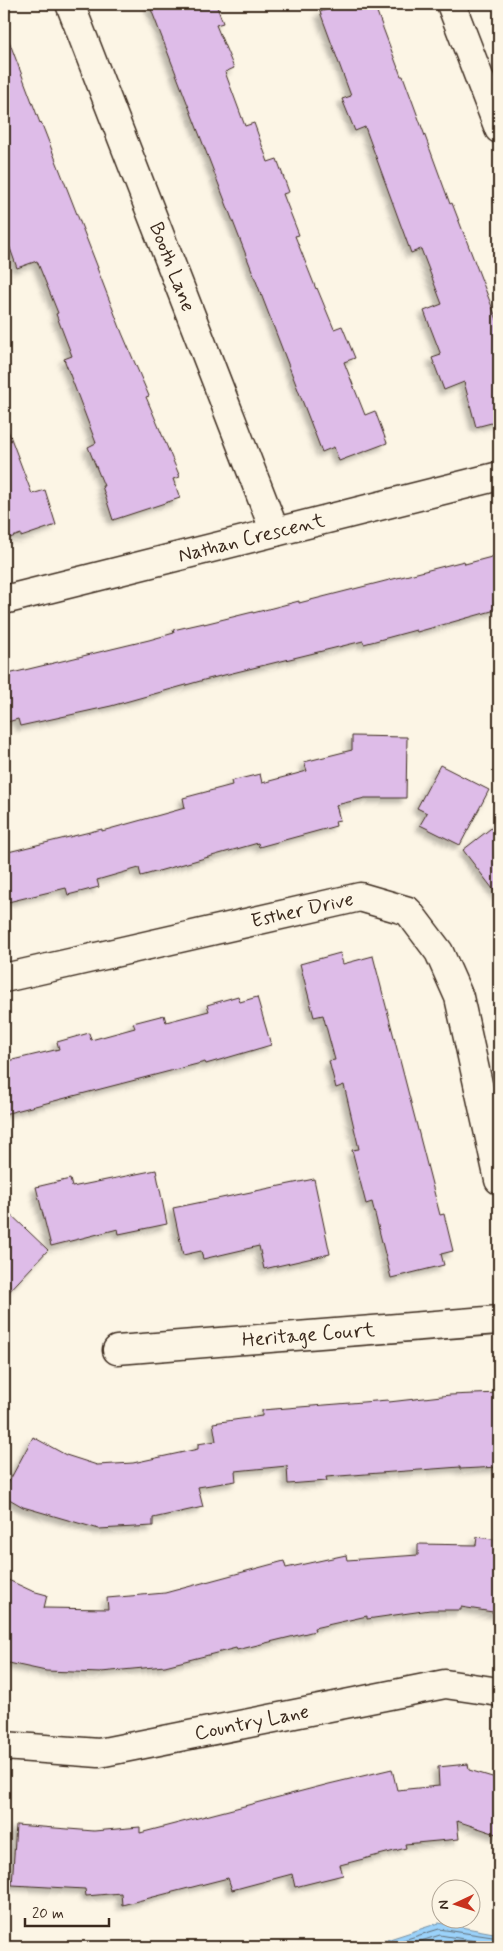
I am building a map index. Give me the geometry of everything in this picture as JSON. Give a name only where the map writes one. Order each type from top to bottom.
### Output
[{"type":"street","name":"Booth Lane","points":[[70,4],[275,532]]},
{"type":"street","points":[[450,4],[499,129]]},
{"type":"street","name":"Nathan Crescent","points":[[4,600],[499,476]]},
{"type":"street","name":"Esther Drive","points":[[4,978],[360,897],[408,911],[439,952],[459,997],[499,1180]]},
{"type":"street","name":"Heritage Court","points":[[118,1350],[499,1320]]},
{"type":"street","name":"Country Lane","points":[[4,1746],[99,1754],[445,1684],[499,1692]]},
{"type":"water","points":[[430,1926],[430,1928],[466,1928],[499,1934],[499,1947],[365,1947]]},
{"type":"building","points":[[149,4],[216,4],[223,23],[216,25],[234,68],[225,72],[245,126],[254,123],[268,162],[277,159],[289,192],[283,194],[299,235],[295,236],[334,329],[342,326],[355,358],[344,362],[365,415],[375,411],[387,443],[339,461],[334,447],[322,452]]},
{"type":"building","points":[[342,4],[374,4],[401,76],[403,76],[450,204],[452,203],[499,325],[499,421],[476,427],[464,382],[444,390],[432,358],[441,355],[424,311],[442,304],[421,249],[411,253],[365,127],[355,131],[342,99],[351,96],[320,12]]},
{"type":"building","points":[[4,33],[6,33],[122,333],[149,396],[146,397],[180,477],[173,479],[180,498],[113,520],[102,486],[104,486],[88,447],[96,443],[64,359],[72,356],[56,314],[58,313],[37,261],[17,268],[4,231]]},
{"type":"building","points":[[4,425],[6,425],[32,494],[45,490],[56,525],[21,537],[21,534],[4,540]]},
{"type":"building","points":[[499,555],[499,609],[417,632],[416,630],[364,644],[363,641],[204,680],[111,706],[20,726],[18,719],[4,723],[4,675],[149,640],[174,633],[173,630],[299,601],[299,603],[464,561],[465,564]]},
{"type":"building","points":[[352,736],[407,737],[406,798],[365,798],[336,805],[340,820],[335,821],[336,826],[259,847],[258,843],[141,876],[139,868],[97,880],[99,887],[68,895],[66,888],[4,903],[4,853],[102,829],[102,831],[185,808],[183,798],[232,785],[231,781],[260,774],[262,783],[307,771],[304,762],[352,750]]},
{"type":"building","points":[[440,765],[489,790],[460,845],[420,825],[427,813],[417,808]]},
{"type":"building","points":[[499,822],[499,897],[463,850]]},
{"type":"building","points":[[340,953],[343,964],[373,956],[440,1215],[444,1214],[453,1251],[441,1254],[444,1265],[391,1278],[372,1202],[366,1204],[352,1150],[359,1149],[344,1085],[336,1088],[329,1061],[335,1060],[323,1015],[314,1017],[300,964]]},
{"type":"building","points":[[238,996],[240,1002],[257,997],[271,1045],[206,1064],[205,1062],[4,1114],[4,1062],[59,1049],[57,1042],[89,1033],[91,1040],[135,1028],[133,1023],[164,1015],[166,1022],[209,1011],[207,1005]]},
{"type":"building","points":[[156,1170],[167,1224],[119,1234],[118,1229],[51,1246],[36,1187],[70,1179],[72,1187]]},
{"type":"building","points":[[314,1179],[330,1254],[264,1269],[259,1246],[203,1259],[201,1251],[183,1255],[173,1208]]},
{"type":"building","points":[[4,1208],[48,1250],[4,1297]]},
{"type":"building","points":[[499,1393],[499,1467],[460,1469],[460,1467],[326,1477],[327,1481],[288,1484],[287,1466],[235,1471],[236,1481],[198,1487],[203,1507],[153,1518],[153,1526],[99,1529],[23,1507],[4,1496],[4,1491],[33,1437],[66,1455],[97,1465],[133,1463],[198,1449],[198,1444],[216,1441],[213,1423],[262,1416],[262,1410],[388,1400],[389,1402],[450,1395]]},
{"type":"building","points":[[477,1537],[499,1540],[499,1613],[461,1607],[461,1610],[430,1610],[367,1619],[367,1616],[314,1628],[315,1631],[165,1666],[101,1673],[46,1671],[4,1662],[4,1578],[32,1591],[47,1595],[44,1608],[108,1609],[107,1598],[165,1593],[284,1561],[286,1568],[346,1555],[347,1560],[418,1555],[418,1544],[476,1545]]},
{"type":"building","points":[[468,1764],[469,1770],[499,1779],[499,1835],[457,1821],[459,1839],[405,1844],[406,1848],[340,1865],[343,1875],[295,1887],[292,1874],[232,1890],[228,1878],[122,1905],[121,1893],[86,1896],[85,1889],[12,1885],[16,1825],[94,1831],[140,1827],[140,1833],[392,1769],[397,1790],[439,1786],[438,1767]]}]
